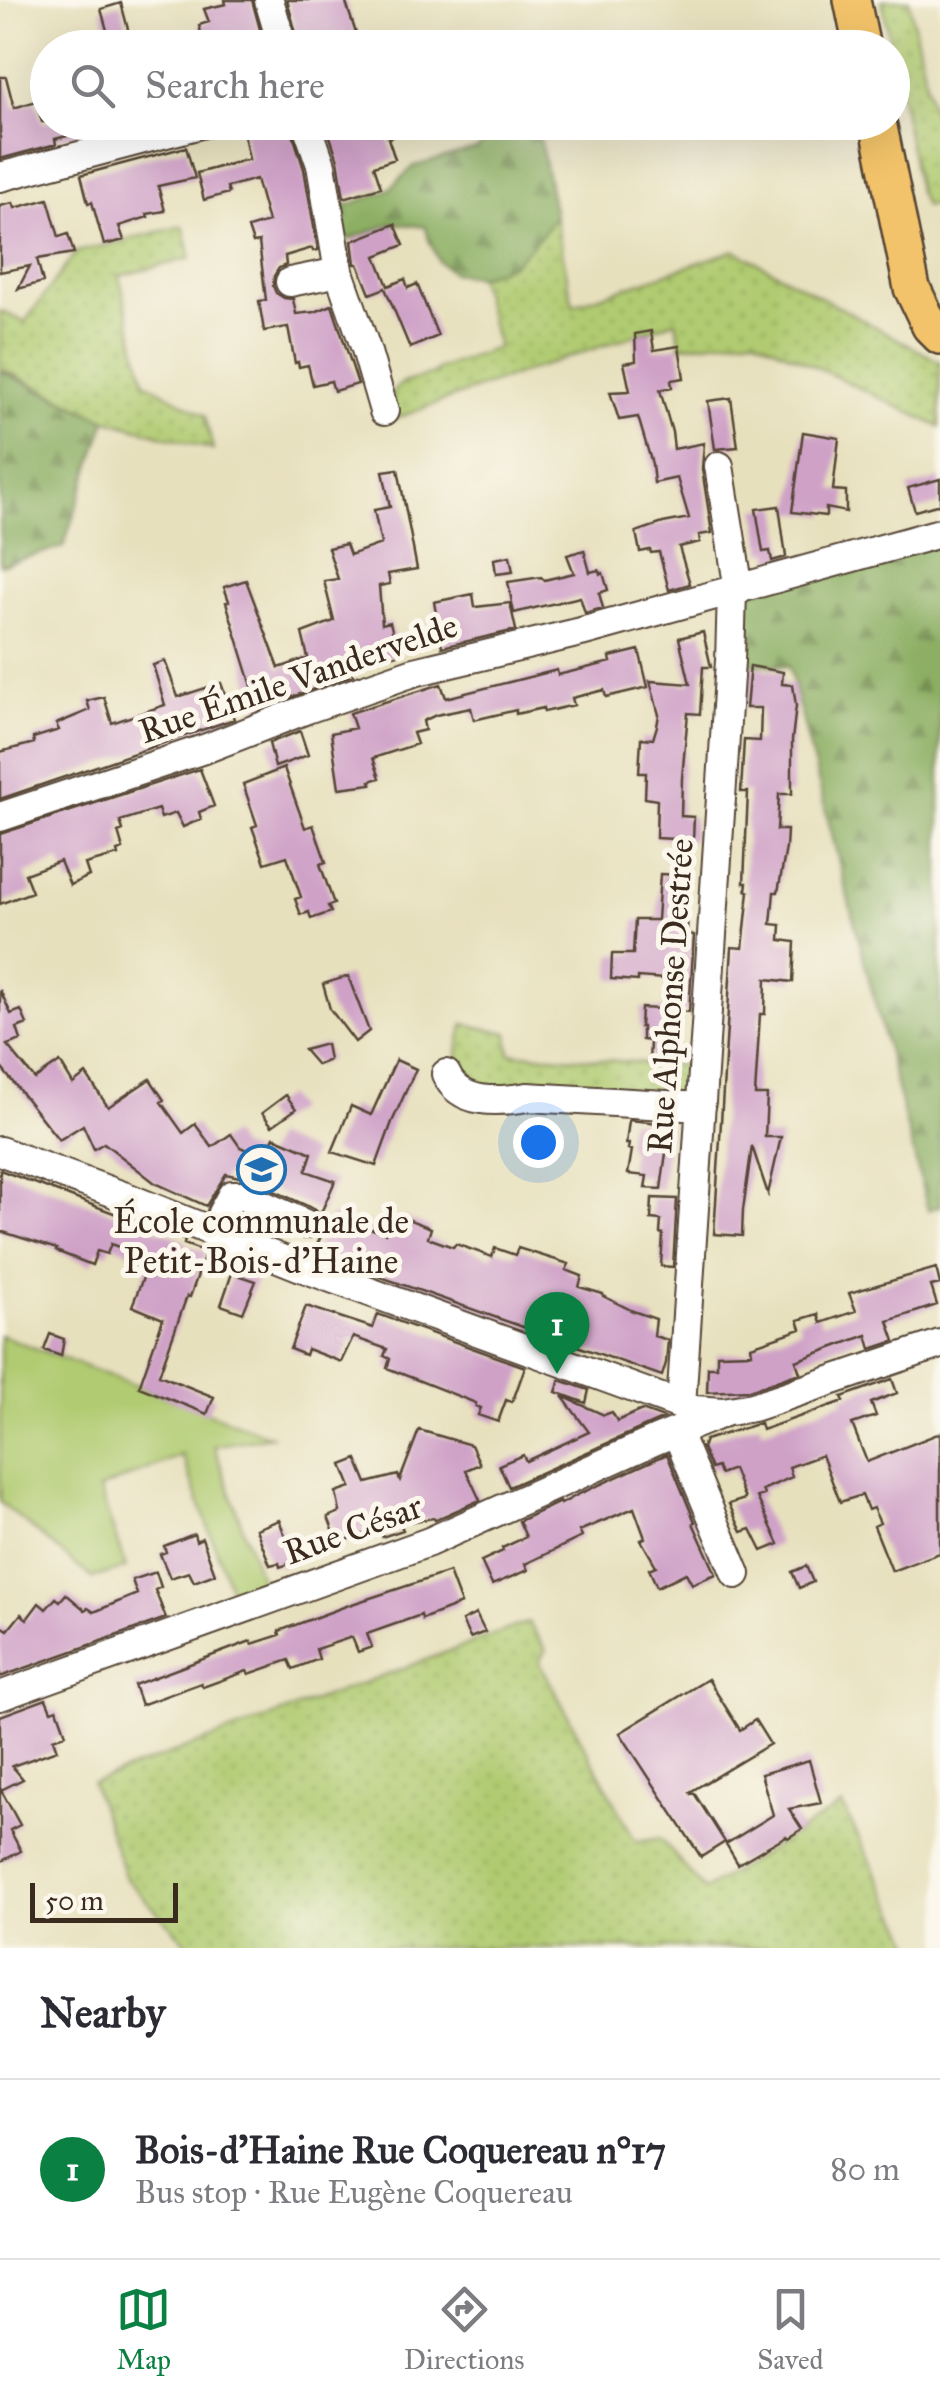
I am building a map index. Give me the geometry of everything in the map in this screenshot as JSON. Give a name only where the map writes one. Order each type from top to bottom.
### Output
[{"type":"main road","points":[[852,0],[858,30]]},
{"type":"main road","points":[[882,140],[912,288],[930,326],[940,336]]},
{"type":"street","points":[[269,0],[277,30]]},
{"type":"street","points":[[0,177],[140,140]]},
{"type":"street","points":[[312,140],[321,165],[339,272],[384,411]]},
{"type":"street","points":[[290,282],[339,272]]},
{"type":"street","points":[[719,466],[736,591]]},
{"type":"street","name":"Rue Émile Vandervelde","points":[[0,817],[207,748],[403,676],[736,591],[940,533]]},
{"type":"street","name":"Rue Alphonse Destrée","points":[[684,1416],[736,591]]},
{"type":"street","points":[[446,1074],[451,1085],[485,1100],[501,1102],[527,1097],[701,1108]]},
{"type":"street","points":[[0,1150],[684,1416],[736,1574]]},
{"type":"street","points":[[217,1234],[232,1195],[241,1195],[305,1224]]},
{"type":"street","name":"Rue César","points":[[0,1696],[429,1542],[656,1440],[684,1416],[754,1408],[940,1344]]},
{"type":"green space","points":[[882,0],[909,0],[931,107],[940,132],[940,202],[925,207],[918,192],[909,140],[910,30],[888,30]]},
{"type":"green space","points":[[483,140],[540,140],[555,216],[513,264],[478,277],[453,273],[439,262],[426,227],[393,223],[347,240],[338,209],[390,189],[414,166],[479,148]]},
{"type":"green space","points":[[555,216],[573,305],[735,250],[940,362],[940,427],[754,337],[681,346],[676,321],[392,420],[392,392],[402,383],[498,347],[478,277],[494,271],[540,237]]},
{"type":"green space","points":[[183,226],[191,258],[119,276],[145,382],[205,415],[213,450],[107,420],[0,368],[0,311],[25,322],[76,252]]},
{"type":"green space","points":[[0,371],[106,420],[63,547],[0,565]]},
{"type":"green space","points":[[940,533],[940,1206],[928,1210],[789,667],[730,661],[732,591]]},
{"type":"green space","points":[[464,1024],[508,1033],[510,1053],[699,1067],[697,1096],[477,1093],[458,1061]]},
{"type":"green space","points":[[0,1335],[271,1436],[214,1446],[268,1600],[238,1610],[182,1455],[99,1489],[126,1568],[92,1578],[0,1502]]},
{"type":"green space","points":[[528,1622],[546,1650],[539,1661],[636,1842],[660,1838],[704,1890],[842,1805],[915,1948],[192,1948],[126,1879],[92,1783]]},
{"type":"building","points":[[225,0],[252,0],[260,30],[200,30],[199,25],[209,22],[204,9],[226,4]]},
{"type":"building","points":[[287,0],[345,0],[355,30],[295,30]]},
{"type":"building","points":[[121,3],[128,30],[107,30],[101,9]]},
{"type":"building","points":[[0,77],[6,77],[14,108],[30,103],[30,140],[55,140],[56,144],[0,159]]},
{"type":"building","points":[[245,140],[295,140],[304,169],[318,250],[312,248],[285,256],[286,265],[274,276],[273,286],[276,293],[293,299],[296,314],[332,305],[358,384],[334,391],[331,381],[313,385],[308,365],[299,367],[295,363],[288,327],[264,331],[259,301],[266,300],[259,242],[253,243],[248,228],[268,222],[256,179],[227,187],[229,193],[204,200],[197,173],[249,159]]},
{"type":"building","points":[[331,140],[389,140],[395,159],[374,166],[381,187],[344,198]]},
{"type":"building","points":[[186,147],[195,178],[158,186],[165,211],[119,226],[124,240],[104,245],[81,175]]},
{"type":"building","points":[[48,199],[59,237],[68,234],[74,253],[37,259],[43,282],[18,289],[30,266],[0,272],[0,206],[13,203],[15,208]]},
{"type":"building","points":[[395,224],[404,245],[376,256],[388,286],[405,279],[408,288],[417,284],[438,336],[410,348],[385,288],[370,294],[355,264],[352,241]]},
{"type":"building","points":[[651,331],[654,350],[679,346],[684,378],[671,380],[672,387],[660,390],[674,449],[704,443],[702,469],[712,533],[699,535],[700,542],[679,547],[690,584],[669,590],[659,552],[640,552],[636,532],[689,518],[677,478],[654,483],[638,417],[619,420],[610,392],[630,391],[624,363],[636,361],[635,334]]},
{"type":"building","points":[[731,398],[738,447],[715,449],[708,401]]},
{"type":"building","points":[[803,432],[839,438],[833,490],[846,491],[846,512],[826,508],[826,516],[792,512]]},
{"type":"building","points":[[398,469],[417,569],[388,574],[390,584],[379,586],[382,624],[390,622],[398,654],[350,665],[353,675],[259,709],[224,587],[246,580],[279,668],[308,658],[302,633],[334,621],[324,581],[338,579],[328,548],[346,544],[350,555],[381,544],[374,510],[390,507],[383,471]]},
{"type":"building","points":[[940,479],[940,504],[915,511],[908,488]]},
{"type":"building","points":[[779,506],[786,557],[772,561],[770,551],[763,552],[756,509]]},
{"type":"building","points":[[584,550],[590,572],[603,573],[608,590],[599,593],[603,608],[585,613],[580,597],[514,613],[508,582],[574,573],[567,555]]},
{"type":"building","points":[[510,556],[513,572],[496,574],[494,559]]},
{"type":"building","points":[[473,594],[475,607],[510,603],[516,630],[442,647],[434,602]]},
{"type":"building","points":[[703,632],[711,667],[703,667],[700,714],[688,713],[682,778],[681,816],[694,817],[693,840],[656,838],[657,800],[645,798],[646,773],[639,773],[641,738],[653,739],[659,715],[650,681],[690,684],[679,638]]},
{"type":"building","points":[[639,650],[648,687],[606,697],[604,690],[572,698],[574,705],[544,712],[543,708],[516,714],[516,710],[474,720],[471,708],[436,715],[423,721],[425,730],[413,733],[417,744],[373,758],[380,778],[370,781],[371,784],[339,788],[331,733],[355,728],[350,713],[441,684],[446,698],[557,670],[558,675],[611,662],[610,657]]},
{"type":"building","points":[[165,661],[178,697],[221,683],[234,719],[0,799],[0,752],[34,743],[33,738],[59,730],[56,724],[90,710],[87,701],[104,697],[112,723],[165,705],[153,665]]},
{"type":"building","points":[[750,666],[783,672],[782,684],[793,685],[796,706],[792,794],[779,794],[777,830],[787,830],[786,848],[778,892],[774,892],[771,924],[781,925],[780,940],[795,942],[793,982],[766,979],[755,1095],[767,1095],[765,1137],[781,1137],[768,1194],[752,1146],[742,1236],[714,1234],[732,947],[743,948],[749,891],[744,883],[748,792],[741,792],[744,740],[760,741],[761,708],[746,708]]},
{"type":"building","points":[[300,731],[308,755],[275,767],[269,743]]},
{"type":"building","points":[[284,768],[305,828],[313,825],[326,862],[320,864],[334,904],[328,906],[331,912],[311,919],[309,912],[301,915],[295,899],[301,897],[287,856],[265,863],[243,784]]},
{"type":"building","points":[[200,769],[214,806],[199,812],[201,819],[183,827],[176,813],[161,818],[158,809],[120,821],[123,830],[118,832],[123,849],[117,851],[118,855],[85,864],[89,876],[70,885],[60,861],[25,874],[32,892],[0,904],[0,834]]},
{"type":"building","points":[[660,874],[681,875],[680,895],[688,896],[687,934],[694,935],[689,1012],[677,1011],[673,1064],[649,1063],[650,1041],[642,1040],[641,1008],[677,1010],[678,980],[611,979],[612,954],[633,954],[635,920],[657,920]]},
{"type":"building","points":[[348,976],[369,1031],[355,1042],[330,1009],[323,984]]},
{"type":"building","points":[[0,990],[11,1014],[21,1010],[27,1024],[17,1028],[21,1040],[7,1045],[35,1079],[60,1062],[73,1084],[86,1074],[108,1107],[150,1079],[183,1133],[195,1124],[212,1147],[231,1134],[240,1147],[265,1158],[274,1137],[312,1153],[306,1171],[335,1181],[320,1215],[248,1179],[226,1174],[206,1206],[155,1183],[104,1143],[94,1149],[83,1125],[59,1140],[0,1066]]},
{"type":"building","points":[[326,1044],[329,1060],[317,1065],[304,1050]]},
{"type":"building","points":[[396,1060],[416,1069],[376,1166],[332,1152],[351,1106],[371,1115]]},
{"type":"building","points":[[286,1095],[296,1109],[272,1126],[262,1113]]},
{"type":"building","points":[[629,1120],[670,1124],[661,1189],[645,1188],[647,1176],[628,1174],[632,1150],[626,1144]]},
{"type":"building","points":[[0,1170],[185,1240],[184,1244],[206,1252],[159,1375],[214,1397],[207,1414],[139,1387],[163,1319],[132,1306],[150,1260],[111,1244],[107,1254],[97,1251],[92,1265],[0,1231]]},
{"type":"building","points":[[652,1198],[677,1199],[673,1267],[661,1266],[663,1234],[661,1220],[651,1219]]},
{"type":"building","points":[[331,1216],[385,1233],[390,1222],[401,1229],[405,1218],[431,1228],[428,1238],[453,1247],[456,1244],[492,1257],[495,1248],[515,1255],[518,1248],[569,1264],[566,1270],[582,1276],[579,1287],[656,1319],[654,1336],[668,1340],[662,1376],[313,1253]]},
{"type":"building","points":[[936,1268],[940,1284],[931,1286],[937,1305],[888,1321],[895,1341],[871,1349],[867,1335],[796,1361],[800,1373],[749,1390],[707,1392],[708,1367],[717,1367],[717,1354],[752,1353],[751,1346],[801,1329],[798,1320],[818,1314],[821,1323],[856,1311],[849,1293]]},
{"type":"building","points":[[232,1273],[256,1281],[243,1313],[221,1305]]},
{"type":"building","points":[[306,1306],[373,1328],[378,1314],[525,1367],[515,1395],[511,1402],[506,1400],[498,1422],[478,1415],[481,1408],[476,1403],[387,1368],[387,1349],[353,1337],[341,1362],[307,1349],[305,1355],[290,1349]]},
{"type":"building","points":[[50,1334],[64,1339],[61,1356],[44,1350]]},
{"type":"building","points":[[892,1379],[897,1393],[871,1403],[876,1416],[852,1424],[867,1462],[940,1433],[940,1553],[892,1571],[874,1526],[880,1523],[873,1508],[868,1510],[862,1495],[840,1502],[822,1455],[789,1467],[792,1477],[762,1490],[764,1495],[757,1497],[779,1544],[762,1551],[751,1529],[742,1532],[729,1504],[745,1499],[733,1469],[720,1474],[717,1467],[711,1469],[702,1448],[705,1440],[760,1423],[762,1430]]},
{"type":"building","points":[[560,1380],[589,1390],[586,1403],[556,1392]]},
{"type":"building","points":[[562,1396],[604,1415],[612,1412],[617,1421],[642,1410],[664,1418],[509,1487],[499,1465],[523,1455],[526,1461],[589,1432]]},
{"type":"building","points":[[419,1430],[471,1445],[480,1464],[466,1470],[480,1500],[435,1520],[400,1523],[403,1530],[382,1537],[379,1529],[338,1543],[328,1517],[340,1512],[336,1492],[351,1487],[342,1465],[357,1459],[367,1483],[398,1475],[400,1480]]},
{"type":"building","points":[[667,1454],[716,1574],[692,1584],[686,1573],[657,1587],[649,1569],[656,1566],[641,1540],[645,1538],[634,1508],[579,1531],[582,1537],[525,1564],[528,1570],[492,1585],[481,1561],[526,1537],[519,1521]]},
{"type":"building","points":[[279,1520],[295,1562],[280,1567],[279,1563],[270,1565],[256,1529]]},
{"type":"building","points":[[194,1534],[196,1541],[202,1538],[215,1574],[194,1582],[189,1572],[170,1578],[160,1554],[166,1552],[164,1546]]},
{"type":"building","points":[[806,1566],[813,1582],[799,1588],[792,1572]]},
{"type":"building","points":[[156,1572],[161,1587],[155,1590],[166,1618],[0,1677],[0,1625],[8,1630],[21,1614],[27,1619],[39,1603],[46,1609],[66,1594],[85,1610],[94,1612],[137,1594],[132,1580]]},
{"type":"building","points":[[449,1572],[461,1604],[367,1634],[372,1647],[358,1652],[352,1637],[316,1649],[319,1659],[293,1669],[289,1660],[203,1687],[201,1683],[141,1705],[134,1685]]},
{"type":"building","points":[[476,1614],[485,1632],[470,1638],[462,1621]]},
{"type":"building","points":[[708,1679],[740,1730],[755,1720],[770,1744],[690,1792],[725,1842],[701,1857],[620,1733]]},
{"type":"building","points":[[46,1699],[51,1711],[57,1709],[66,1734],[53,1739],[57,1750],[12,1766],[23,1779],[1,1790],[20,1825],[10,1830],[21,1851],[0,1862],[0,1716]]},
{"type":"building","points":[[809,1760],[821,1803],[789,1809],[802,1829],[738,1864],[726,1844],[773,1815],[761,1774]]},
{"type":"place","name":"École communale de Petit-Bois-d'Haine","points":[[261,1169]]},
{"type":"place","name":"Bois-d'Haine Rue Coquereau n°17","points":[[557,1374]]}]
